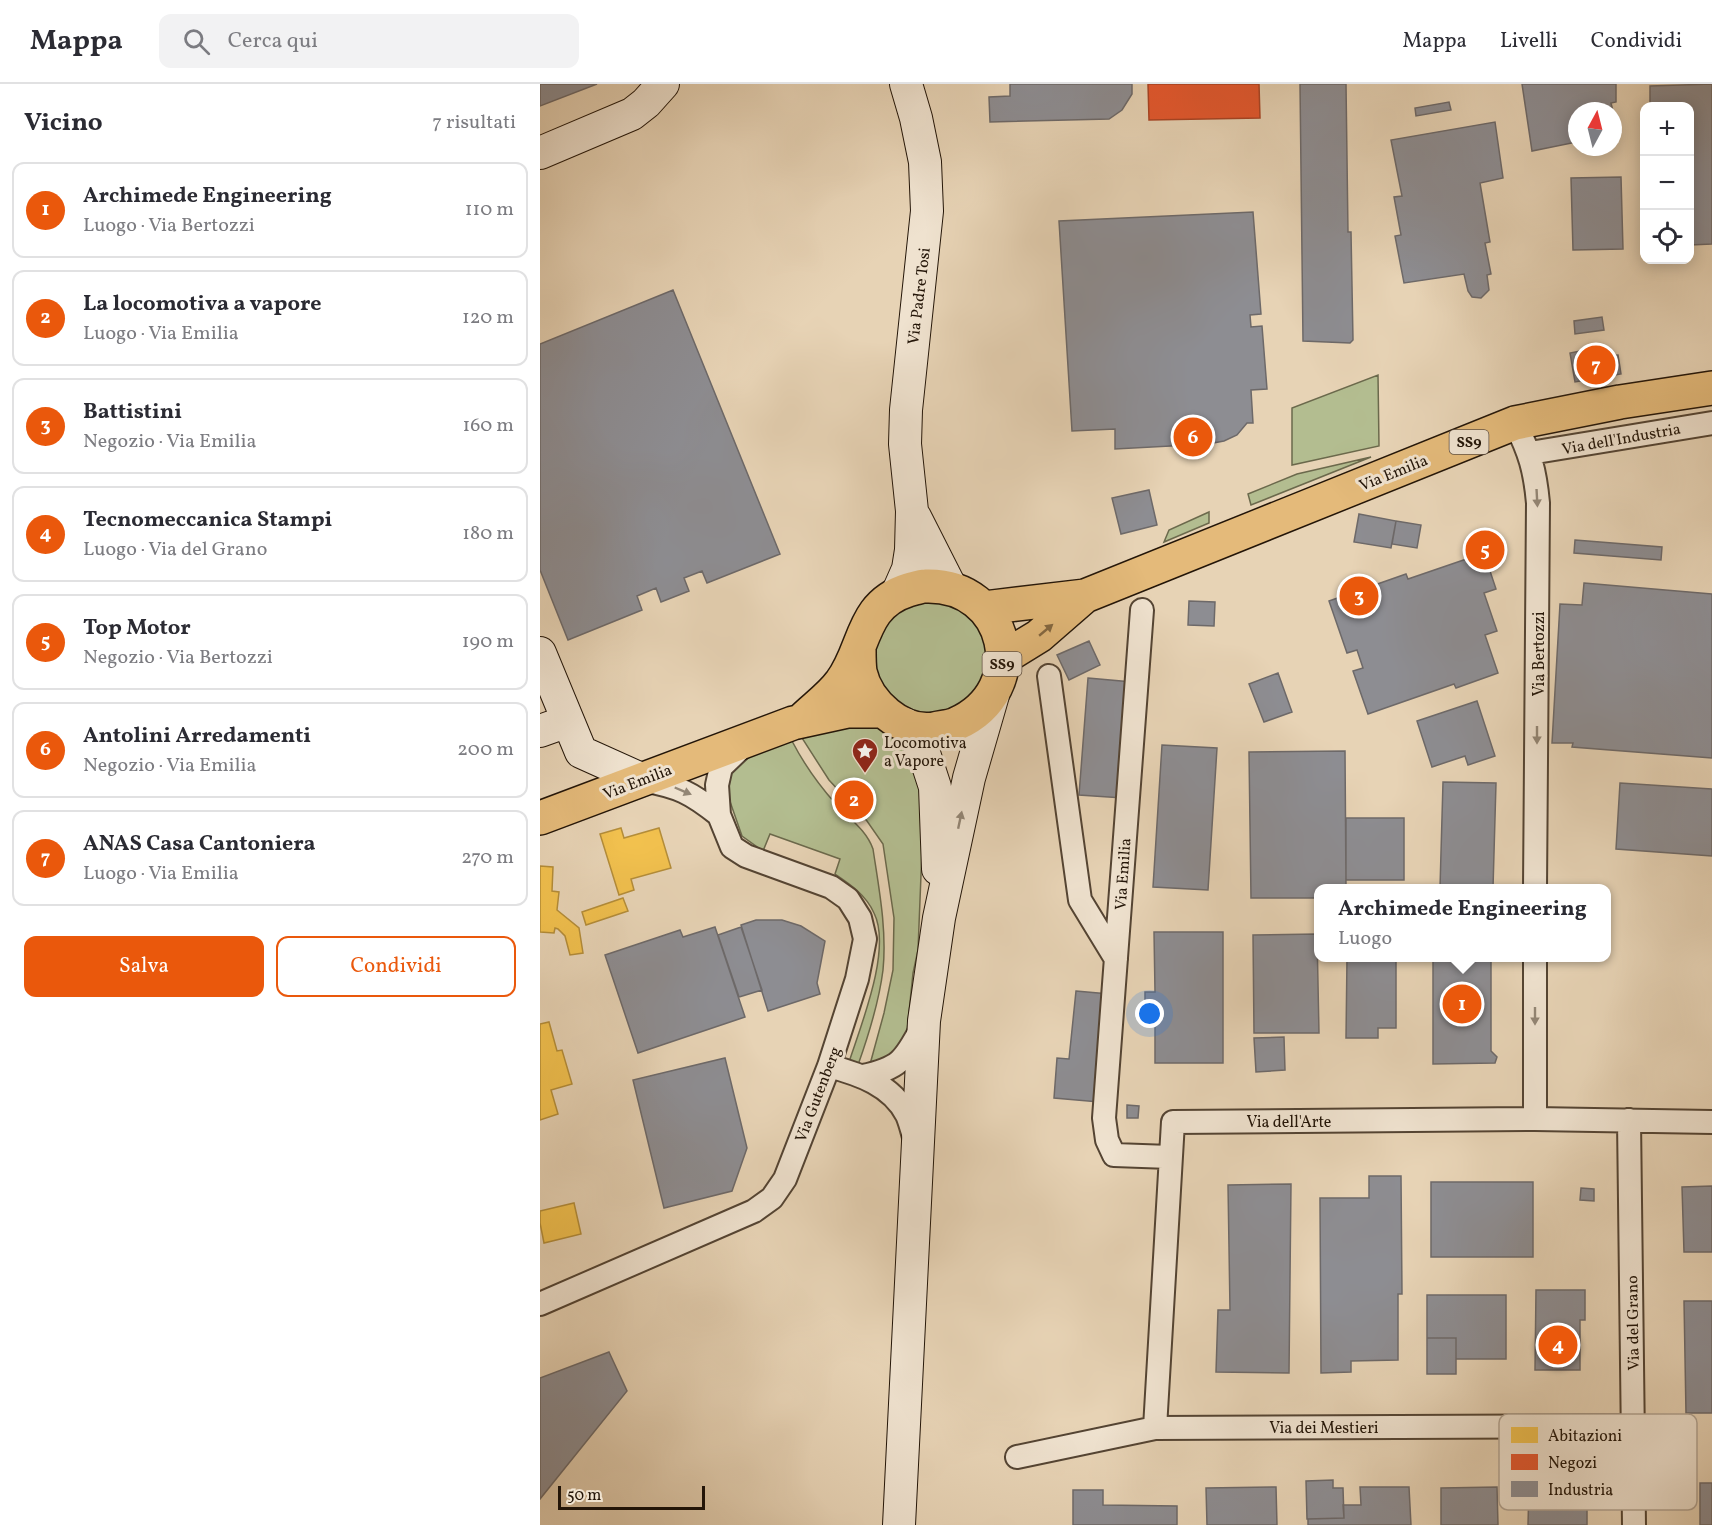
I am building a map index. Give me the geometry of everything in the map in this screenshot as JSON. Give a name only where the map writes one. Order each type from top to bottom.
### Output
[{"type":"main road","points":[[540,153],[632,114],[646,103],[663,84]]},
{"type":"main road","name":"Via Padre Tosi","points":[[897,594],[908,569],[911,550],[912,511],[905,444],[906,410],[925,237],[927,183],[916,118],[906,84]]},
{"type":"main road","name":"Via Emilia","points":[[984,608],[1085,596],[1515,423],[1620,402],[1712,388]]},
{"type":"main road","name":"Via Padre Tosi","points":[[912,511],[951,588]]},
{"type":"main road","name":"Via Emilia","points":[[540,818],[802,720],[848,711],[894,718],[929,729],[954,725],[976,713],[993,695],[1001,677],[1003,658],[1001,640],[994,623],[984,608],[969,596],[951,588],[923,585],[897,594],[882,604],[871,617],[863,633],[859,650],[841,683],[802,720]]},
{"type":"main road","name":"Via Emilia","points":[[1003,658],[1039,636],[1085,596]]},
{"type":"main road","name":"Via Emilia","points":[[859,650],[860,672],[869,694],[894,718]]},
{"type":"main road","points":[[540,653],[554,726],[581,752],[641,779]]},
{"type":"main road","points":[[899,1525],[924,1021],[939,918],[969,778],[993,695]]},
{"type":"main road","points":[[894,718],[922,747],[935,788],[939,918]]},
{"type":"street","name":"Via Bertozzi","points":[[1515,423],[1530,453],[1536,478],[1538,515],[1535,884]]},
{"type":"street","name":"Via dell'Industria","points":[[1530,453],[1712,423]]},
{"type":"street","name":"Via Emilia","points":[[1142,610],[1104,1118],[1107,1140],[1114,1155],[1170,1157]]},
{"type":"street","name":"Via Emilia","points":[[1049,676],[1080,900],[1116,959]]},
{"type":"street","name":"Via Gutenberg","points":[[540,1304],[754,1211],[772,1198],[784,1179],[829,1066],[856,980],[865,939],[860,918],[848,899],[831,887],[746,856],[732,847],[719,815],[717,785],[721,766],[748,741]]},
{"type":"street","points":[[641,779],[688,792],[719,815]]},
{"type":"street","points":[[1535,962],[1535,1119]]},
{"type":"street","points":[[863,1076],[886,1071],[900,1061],[909,1052],[924,1021]]},
{"type":"street","points":[[829,1066],[863,1076],[895,1097],[907,1115],[917,1147]]},
{"type":"street","name":"Via dell'Arte","points":[[1155,1428],[1173,1122],[1535,1119],[1712,1122]]},
{"type":"street","name":"Via del Grano","points":[[1629,1120],[1633,1414]]},
{"type":"street","name":"Via dei Mestieri","points":[[1017,1457],[1155,1428],[1499,1427]]},
{"type":"street","name":"Via del Grano","points":[[1634,1510],[1634,1525]]},
{"type":"green space","points":[[1378,375],[1379,446],[1292,465],[1292,408]]},
{"type":"green space","points":[[1371,457],[1251,505],[1248,494],[1297,474]]},
{"type":"green space","points":[[1209,512],[1209,523],[1164,542],[1169,530]]},
{"type":"green space","points":[[936,600],[970,613],[990,644],[979,696],[930,718],[896,705],[876,675],[874,656],[878,638],[887,622],[900,610],[917,602]]},
{"type":"green space","points":[[853,720],[871,722],[904,743],[925,775],[918,950],[913,973],[905,1051],[869,1068],[893,970],[894,918],[883,844],[867,821],[829,780],[802,738]]},
{"type":"green space","points":[[792,741],[817,781],[861,830],[873,849],[883,925],[883,970],[873,1018],[858,1065],[849,1062],[867,1008],[877,966],[879,928],[874,913],[862,895],[835,874],[840,859],[770,834],[763,851],[742,836],[726,790],[734,766],[748,755]]},
{"type":"building: Abitazioni","points":[[621,828],[624,838],[659,828],[671,868],[631,879],[634,890],[619,895],[600,834]]},
{"type":"building: Abitazioni","points":[[540,866],[553,867],[552,891],[559,892],[557,910],[579,928],[583,953],[570,955],[565,936],[558,929],[555,928],[554,933],[540,932]]},
{"type":"building: Abitazioni","points":[[623,898],[628,911],[586,925],[582,912]]},
{"type":"building: Abitazioni","points":[[549,1022],[557,1051],[562,1050],[572,1084],[551,1090],[558,1114],[540,1120],[540,1024]]},
{"type":"building: Abitazioni","points":[[574,1203],[581,1234],[544,1243],[540,1211]]},
{"type":"building: Negozi","points":[[1148,84],[1259,84],[1260,118],[1149,120]]},
{"type":"building: Industria","points":[[540,84],[597,84],[540,106]]},
{"type":"building: Industria","points":[[1010,84],[1132,84],[1132,94],[1122,110],[1109,119],[990,122],[989,97],[1010,96]]},
{"type":"building: Industria","points":[[1300,84],[1346,84],[1348,232],[1351,232],[1353,340],[1350,343],[1303,341]]},
{"type":"building: Industria","points":[[1522,84],[1616,84],[1616,102],[1568,102],[1568,144],[1532,151]]},
{"type":"building: Industria","points":[[1712,84],[1712,244],[1694,245],[1694,102],[1650,102],[1650,86]]},
{"type":"building: Industria","points":[[1449,102],[1451,110],[1416,116],[1415,108]]},
{"type":"building: Industria","points":[[1495,122],[1503,178],[1480,183],[1490,242],[1485,243],[1491,274],[1487,275],[1489,290],[1481,298],[1472,297],[1468,291],[1464,274],[1404,283],[1395,236],[1401,235],[1394,197],[1402,196],[1391,140]]},
{"type":"building: Industria","points":[[1621,177],[1623,249],[1573,250],[1571,178]]},
{"type":"building: Industria","points":[[1253,212],[1261,314],[1250,315],[1251,327],[1262,326],[1267,389],[1251,390],[1253,423],[1247,423],[1237,435],[1224,441],[1208,444],[1115,449],[1115,429],[1072,431],[1059,221]]},
{"type":"building: Industria","points":[[673,290],[780,554],[707,583],[702,571],[684,578],[689,591],[661,602],[656,588],[637,596],[642,610],[568,640],[540,570],[540,344]]},
{"type":"building: Industria","points":[[1602,317],[1604,330],[1575,334],[1574,321]]},
{"type":"building: Industria","points":[[1605,346],[1607,356],[1618,355],[1621,374],[1575,382],[1570,353]]},
{"type":"building: Industria","points":[[1149,490],[1157,525],[1121,534],[1112,498]]},
{"type":"building: Industria","points":[[1359,514],[1396,521],[1391,548],[1354,542]]},
{"type":"building: Industria","points":[[1396,521],[1421,525],[1417,548],[1392,544]]},
{"type":"building: Industria","points":[[1575,540],[1662,547],[1661,560],[1574,553]]},
{"type":"building: Industria","points":[[1484,553],[1496,589],[1484,593],[1497,631],[1485,635],[1498,673],[1456,688],[1454,684],[1368,714],[1353,671],[1363,668],[1357,650],[1347,653],[1329,601],[1406,574],[1408,579]]},
{"type":"building: Industria","points":[[1584,583],[1712,594],[1712,758],[1572,747],[1573,743],[1552,743],[1560,604],[1582,605]]},
{"type":"building: Industria","points":[[1189,601],[1215,602],[1214,626],[1188,625]]},
{"type":"building: Industria","points":[[1089,641],[1100,665],[1069,680],[1057,655]]},
{"type":"building: Industria","points":[[1278,673],[1292,712],[1264,722],[1249,684]]},
{"type":"building: Industria","points":[[1088,678],[1132,682],[1123,798],[1079,795]]},
{"type":"building: Industria","points":[[1477,701],[1495,756],[1468,765],[1465,756],[1432,767],[1417,721]]},
{"type":"building: Industria","points":[[1162,745],[1217,748],[1208,890],[1153,887]]},
{"type":"building: Industria","points":[[1345,751],[1346,884],[1314,884],[1314,898],[1251,898],[1249,752]]},
{"type":"building: Industria","points":[[1443,782],[1496,783],[1493,884],[1440,884]]},
{"type":"building: Industria","points":[[1620,783],[1712,789],[1712,856],[1616,849]]},
{"type":"building: Industria","points":[[1346,818],[1404,818],[1404,880],[1346,880]]},
{"type":"building: Industria","points":[[756,920],[782,920],[801,926],[825,941],[817,983],[820,994],[768,1011],[741,925]]},
{"type":"building: Industria","points":[[715,927],[745,1017],[638,1053],[605,955],[680,930],[683,937]]},
{"type":"building: Industria","points":[[741,927],[762,990],[739,997],[718,935]]},
{"type":"building: Industria","points":[[1154,932],[1223,932],[1223,1063],[1155,1063],[1155,1023],[1145,1023],[1145,992],[1155,992]]},
{"type":"building: Industria","points":[[1314,934],[1314,962],[1318,962],[1319,1033],[1254,1033],[1253,935]]},
{"type":"building: Industria","points":[[1347,962],[1396,962],[1396,1028],[1378,1028],[1378,1038],[1346,1038]]},
{"type":"building: Industria","points":[[1433,962],[1491,962],[1491,1051],[1497,1057],[1495,1063],[1433,1064]]},
{"type":"building: Industria","points":[[1076,991],[1109,994],[1099,1102],[1054,1098],[1057,1058],[1069,1059]]},
{"type":"building: Industria","points":[[1284,1037],[1285,1070],[1256,1072],[1254,1038]]},
{"type":"building: Industria","points":[[725,1058],[747,1148],[732,1191],[664,1208],[633,1080]]},
{"type":"building: Industria","points":[[1127,1105],[1139,1106],[1138,1118],[1127,1118]]},
{"type":"building: Industria","points":[[1369,1176],[1401,1176],[1402,1294],[1398,1294],[1398,1360],[1351,1361],[1351,1372],[1321,1373],[1320,1198],[1369,1198]]},
{"type":"building: Industria","points":[[1431,1182],[1533,1182],[1533,1257],[1431,1257]]},
{"type":"building: Industria","points":[[1291,1184],[1289,1373],[1216,1372],[1218,1310],[1230,1310],[1228,1185]]},
{"type":"building: Industria","points":[[1712,1186],[1712,1252],[1684,1252],[1682,1187]]},
{"type":"building: Industria","points":[[1581,1188],[1594,1189],[1594,1201],[1580,1200]]},
{"type":"building: Industria","points":[[1536,1290],[1585,1290],[1585,1320],[1580,1320],[1580,1370],[1535,1370]]},
{"type":"building: Industria","points":[[1427,1295],[1506,1295],[1506,1359],[1456,1359],[1456,1338],[1427,1338]]},
{"type":"building: Industria","points":[[1684,1301],[1712,1301],[1712,1413],[1686,1413]]},
{"type":"building: Industria","points":[[1427,1338],[1456,1338],[1456,1374],[1427,1374]]},
{"type":"building: Industria","points":[[609,1352],[627,1391],[540,1499],[540,1378]]},
{"type":"building: Industria","points":[[1333,1480],[1333,1488],[1343,1488],[1344,1518],[1307,1519],[1306,1481]]},
{"type":"building: Industria","points":[[1700,1483],[1712,1483],[1712,1525],[1700,1525]]},
{"type":"building: Industria","points":[[1276,1487],[1277,1525],[1207,1525],[1206,1488]]},
{"type":"building: Industria","points":[[1360,1487],[1409,1487],[1411,1525],[1308,1525],[1308,1519],[1344,1518],[1343,1505],[1361,1505]]},
{"type":"building: Industria","points":[[1497,1487],[1498,1525],[1441,1525],[1441,1488]]},
{"type":"building: Industria","points":[[1073,1490],[1103,1490],[1103,1505],[1177,1506],[1177,1525],[1073,1525]]},
{"type":"building: Industria","points":[[1528,1510],[1587,1510],[1587,1525],[1528,1525]]},
{"type":"place","name":"ANAS Casa Cantoniera","points":[[1596,365]]},
{"type":"place","name":"Antolini Arredamenti","points":[[1193,437]]},
{"type":"place","name":"Top Motor","points":[[1485,550]]},
{"type":"place","name":"Battistini","points":[[1359,596]]},
{"type":"place","name":"Locomotiva a Vapore","points":[[865,774]]},
{"type":"place","name":"La locomotiva a vapore","points":[[854,800]]},
{"type":"place","name":"Archimede Engineering","points":[[1462,1004]]},
{"type":"place","name":"Tecnomeccanica Stampi","points":[[1558,1345]]}]
